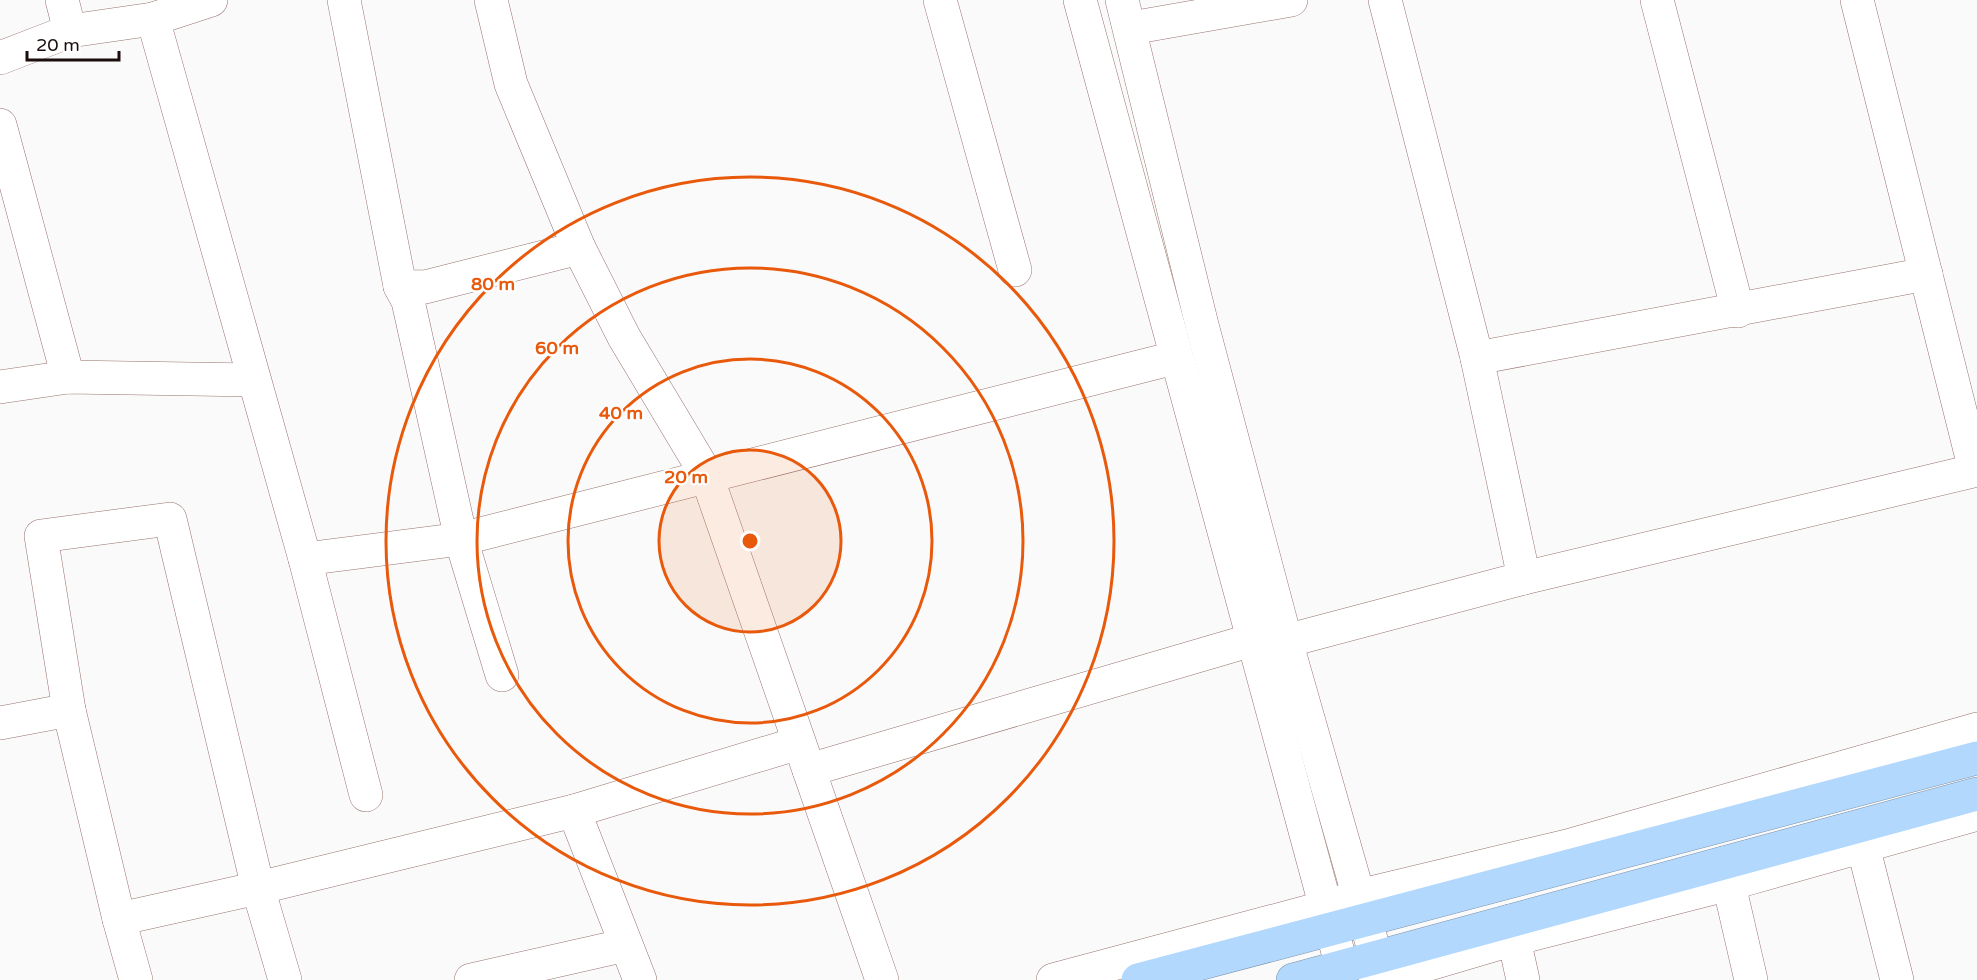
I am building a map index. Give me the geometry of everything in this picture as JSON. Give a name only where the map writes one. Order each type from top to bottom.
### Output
[{"type":"highway","points":[[1138,980],[1279,944],[1328,919],[1362,908],[1977,758]]},
{"type":"highway","points":[[1291,980],[1342,967],[1375,969],[1512,930],[1727,874],[1977,794]]},
{"type":"street","points":[[62,0],[70,31]]},
{"type":"street","points":[[344,0],[400,286],[408,301],[461,539],[502,675]]},
{"type":"street","points":[[490,0],[511,84],[579,248],[624,337],[706,474],[882,980]]},
{"type":"street","points":[[940,0],[1015,270]]},
{"type":"street","points":[[1080,0],[1174,358],[1342,967]]},
{"type":"street","points":[[1291,0],[1126,14],[1202,325],[1286,641],[1362,908],[1375,969]]},
{"type":"street","points":[[1385,0],[1477,358],[1524,578]]},
{"type":"street","points":[[1657,0],[1738,311]]},
{"type":"street","points":[[1286,641],[1524,578],[1976,470],[1857,0]]},
{"type":"street","points":[[0,58],[70,31],[153,19],[197,2]]},
{"type":"street","points":[[153,19],[305,559],[366,795]]},
{"type":"street","points":[[0,125],[68,377]]},
{"type":"street","points":[[400,286],[425,287],[579,248]]},
{"type":"street","points":[[1477,358],[1926,274]]},
{"type":"street","points":[[305,559],[461,539],[706,474],[1174,358]]},
{"type":"street","points":[[0,387],[68,377],[254,380]]},
{"type":"street","points":[[136,980],[119,919],[69,710],[41,536],[170,519],[258,888],[285,980]]},
{"type":"street","points":[[119,919],[258,888],[804,757],[1252,640]]},
{"type":"street","points":[[0,723],[69,710]]},
{"type":"street","points":[[1362,908],[1567,846],[1977,729]]},
{"type":"street","points":[[574,811],[640,980]]},
{"type":"street","points":[[1752,980],[1727,874],[1863,846],[1977,814]]},
{"type":"street","points":[[1863,846],[1897,980]]},
{"type":"street","points":[[1053,980],[1328,919]]},
{"type":"street","points":[[1512,930],[1523,980]]},
{"type":"street","points":[[1279,944],[1291,980]]},
{"type":"street","points":[[471,980],[626,945]]}]
